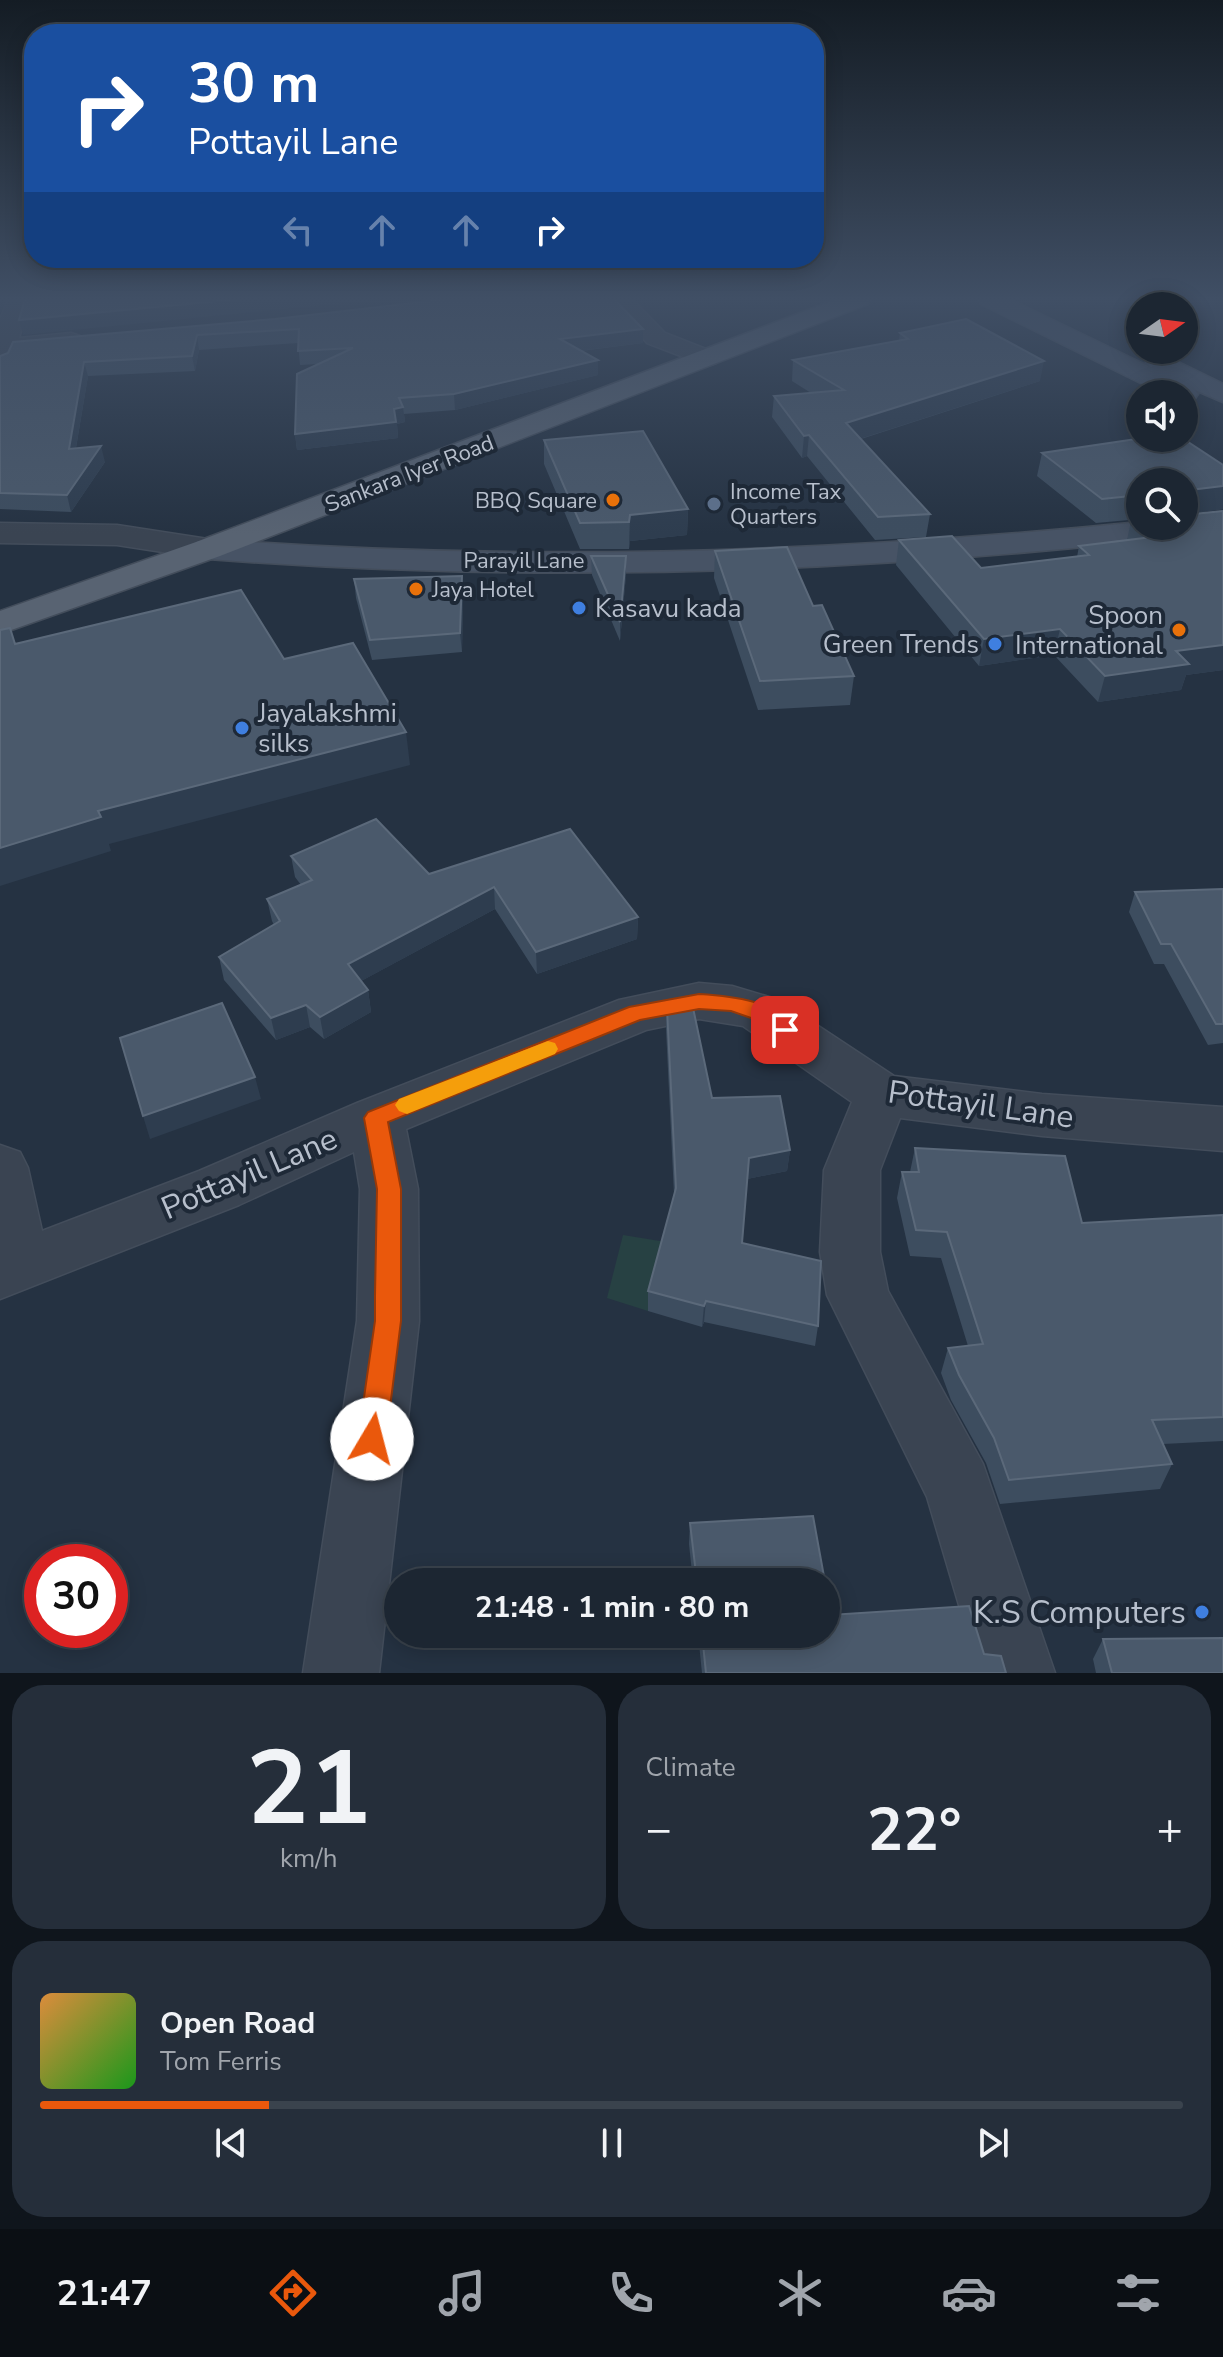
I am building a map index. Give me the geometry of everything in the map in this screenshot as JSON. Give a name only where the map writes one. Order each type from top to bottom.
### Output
[{"type":"main road","name":"Sankara Iyer Road","points":[[0,623],[208,549],[657,377]]},
{"type":"main road","points":[[1189,377],[1223,394]]},
{"type":"main road","points":[[1198,401],[1223,413]]},
{"type":"main road","name":"Parayil Lane","points":[[208,549],[276,555],[480,561],[704,560],[932,549],[1223,522]]},
{"type":"street","points":[[0,533],[117,535],[208,549]]},
{"type":"street","name":"Pottayil Lane","points":[[10,1270],[219,1188],[376,1118],[637,1013],[699,1001],[732,1004],[761,1013],[882,1095],[1042,1115],[1223,1129]]},
{"type":"street","points":[[882,1095],[852,1170],[850,1252],[858,1295],[959,1488],[1017,1673]]},
{"type":"street","points":[[341,1673],[388,1321],[389,1189],[376,1118]]},
{"type":"street","points":[[0,1168],[10,1270]]},
{"type":"green space","points":[[623,1235],[666,1242],[648,1311],[607,1298]]},
{"type":"building","points":[[0,377],[81,377],[69,449],[101,446],[67,495],[0,493]]},
{"type":"building","points":[[297,377],[526,377],[454,394],[399,398],[403,407],[394,409],[396,422],[295,434]]},
{"type":"building","points":[[822,377],[993,377],[846,423],[930,514],[878,517],[809,435],[804,436],[774,396],[844,390]]},
{"type":"building","name":"BBQ Square","points":[[643,431],[688,509],[630,515],[629,522],[580,523],[544,440]]},
{"type":"building","points":[[1126,441],[1126,452],[1198,452],[1198,449],[1223,465],[1223,486],[1198,489],[1198,468],[1126,468],[1126,496],[1102,499],[1042,453]]},
{"type":"building","points":[[1223,511],[1223,645],[1176,651],[1189,664],[1105,676],[1060,629],[984,639],[899,540],[952,536],[981,568],[1089,555],[1079,546],[1128,540],[1198,540],[1198,514]]},
{"type":"building","points":[[787,547],[813,606],[822,605],[854,676],[760,681],[715,551]]},
{"type":"building","points":[[591,556],[626,556],[620,622]]},
{"type":"building","points":[[462,576],[460,633],[370,640],[354,579]]},
{"type":"building","points":[[241,590],[284,659],[353,643],[406,732],[98,811],[101,817],[0,848],[0,630],[10,628],[15,644]]},
{"type":"building","points":[[376,819],[429,874],[570,829],[638,917],[536,952],[494,887],[348,964],[368,990],[320,1017],[306,1005],[271,1018],[219,957],[280,921],[267,899],[312,880],[291,856]]},
{"type":"building","points":[[1223,889],[1223,1024],[1216,1024],[1171,944],[1161,944],[1135,892]]},
{"type":"building","points":[[222,1003],[255,1077],[143,1116],[120,1038]]},
{"type":"building","points":[[692,1003],[712,1098],[780,1096],[790,1150],[749,1158],[742,1243],[821,1261],[818,1326],[706,1301],[704,1306],[648,1291],[676,1188],[667,1009]]},
{"type":"building","points":[[915,1148],[1065,1156],[1082,1223],[1223,1215],[1223,1417],[1152,1420],[1172,1464],[1009,1480],[994,1438],[959,1375],[948,1348],[983,1344],[947,1232],[916,1230],[902,1172],[919,1172]]},
{"type":"building","points":[[813,1516],[822,1568],[695,1568],[690,1523]]},
{"type":"building","points":[[969,1606],[984,1654],[1001,1656],[1006,1673],[706,1673],[703,1648],[840,1648],[840,1614]]},
{"type":"building","points":[[1223,1638],[1223,1673],[1112,1673],[1103,1639]]},
{"type":"slow traffic","points":[[407,1105],[548,1049]]},
{"type":"place","name":"BBQ Square","points":[[613,500]]},
{"type":"place","name":"Income Tax Quarters","points":[[714,504]]},
{"type":"place","name":"Jaya Hotel","points":[[416,589]]},
{"type":"place","name":"Kasavu kada","points":[[579,608]]},
{"type":"place","name":"Spoon International","points":[[1179,630]]},
{"type":"place","name":"Green Trends","points":[[995,644]]},
{"type":"place","name":"Jayalakshmi silks","points":[[242,728]]},
{"type":"place","name":"K.S Computers","points":[[1202,1612]]},
{"type":"route","points":[[372,1439],[388,1321],[389,1189],[376,1118],[637,1013],[699,1001],[732,1004],[761,1013],[785,1030]]}]
